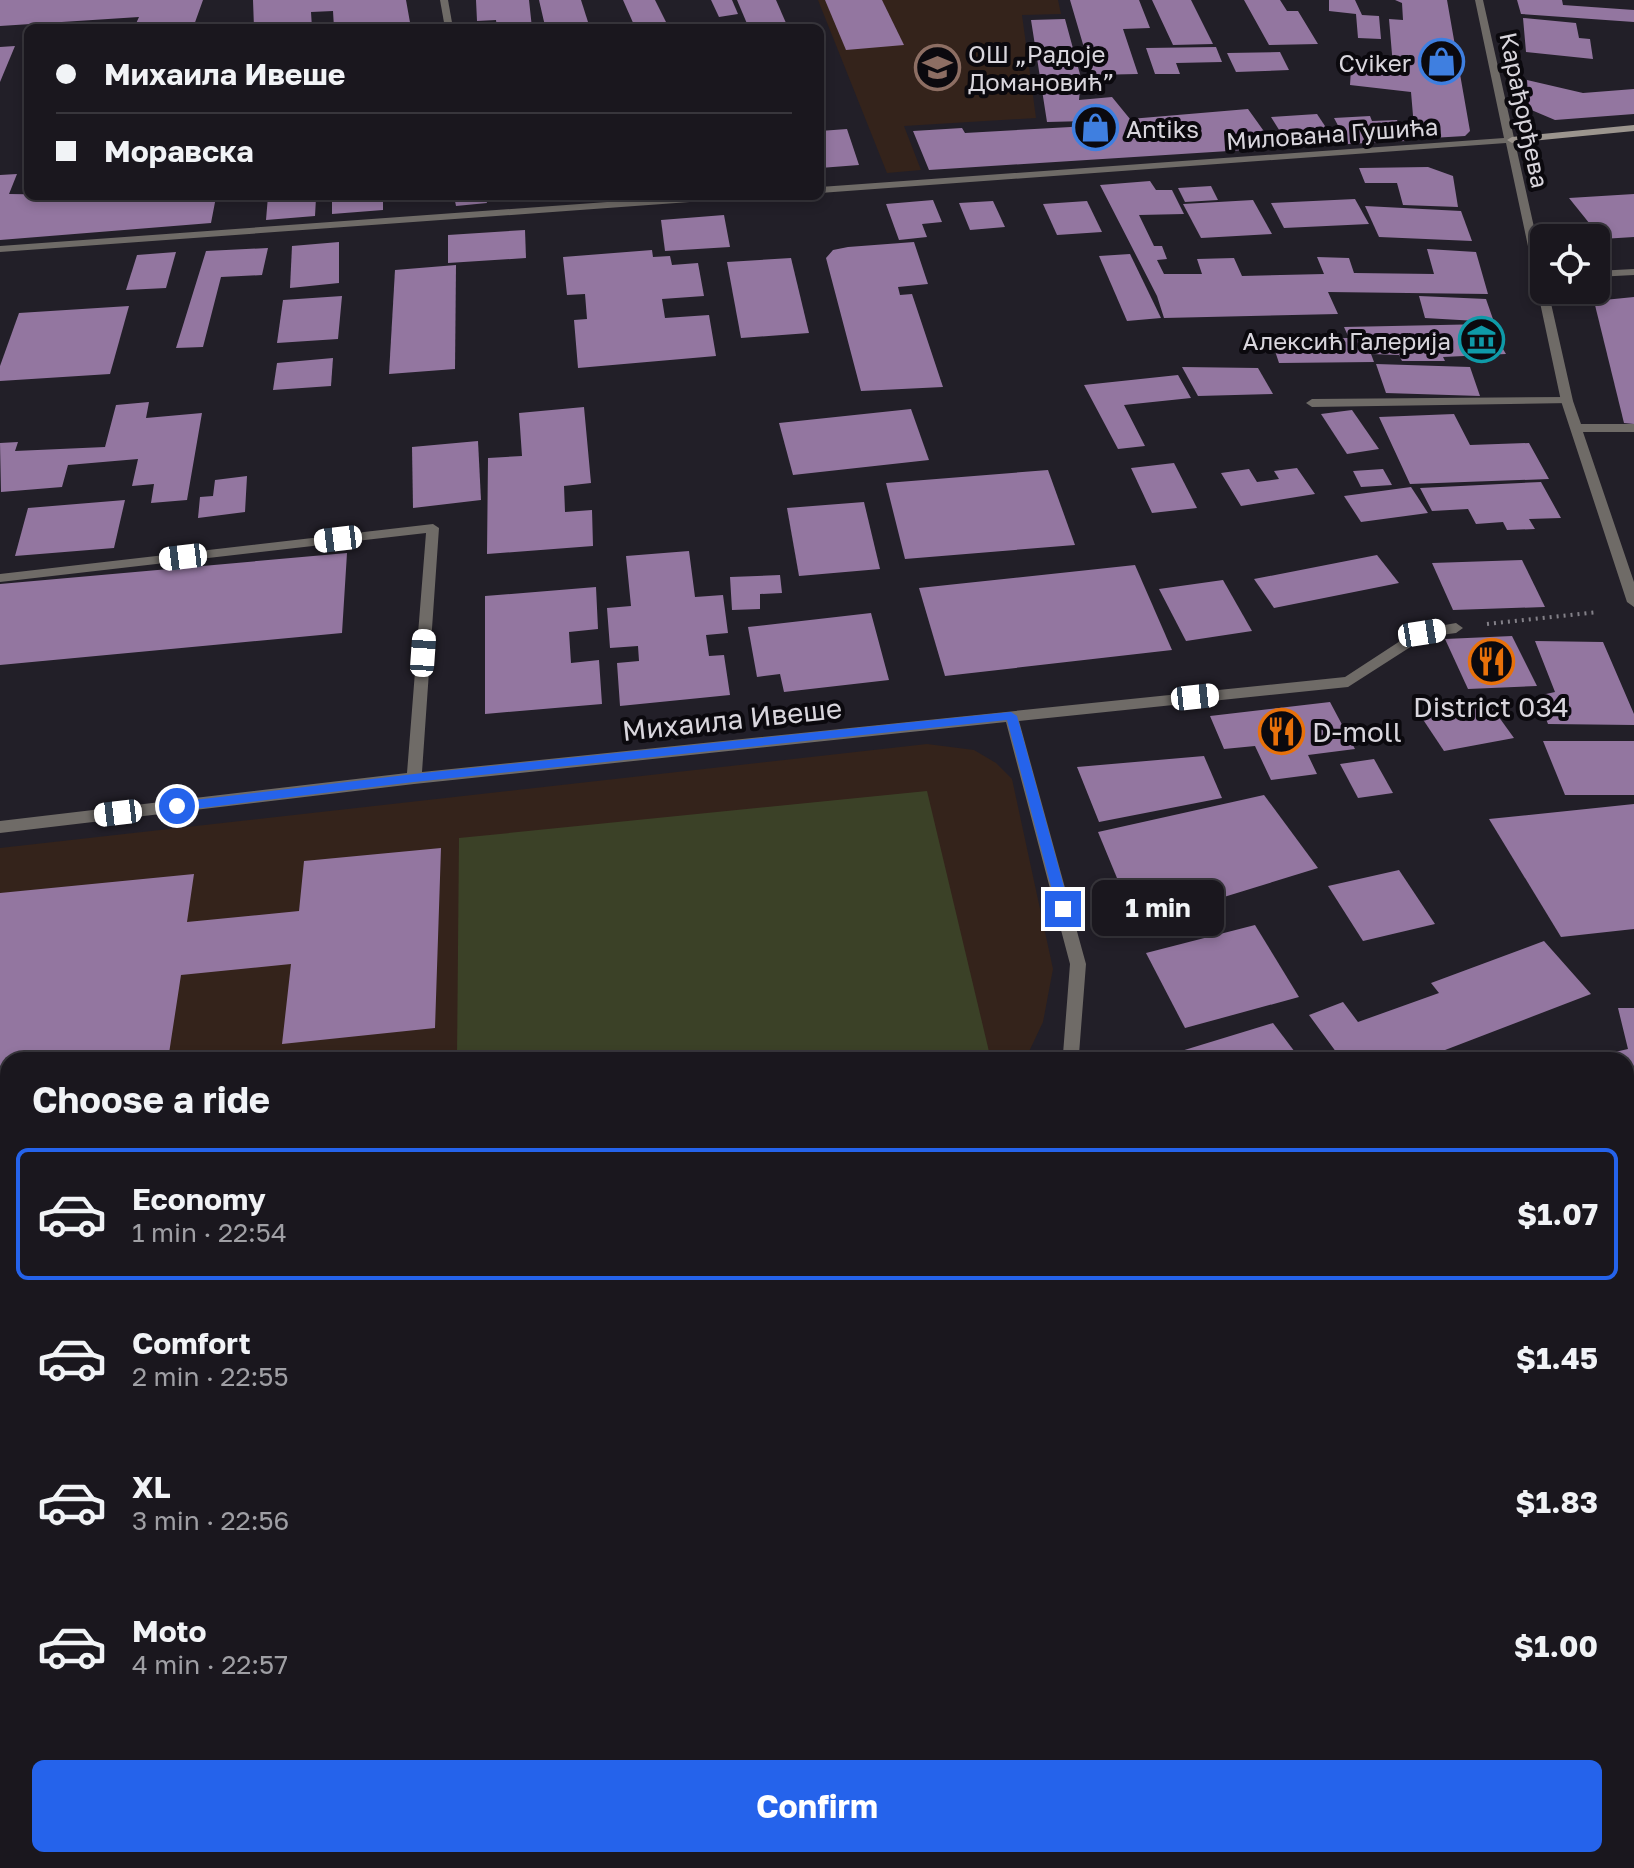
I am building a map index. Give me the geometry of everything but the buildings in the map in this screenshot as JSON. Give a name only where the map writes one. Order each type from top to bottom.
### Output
[{"type":"street","points":[[444,0],[448,24]]},
{"type":"street","name":"Карађорђева","points":[[1479,0],[1530,229]]},
{"type":"street","points":[[1512,140],[1634,128]]},
{"type":"street","name":"Милована Гушића","points":[[824,190],[1512,140]]},
{"type":"street","points":[[0,249],[676,200]]},
{"type":"street","points":[[1610,273],[1634,272]]},
{"type":"street","name":"Карађорђева","points":[[1548,304],[1567,401],[1634,602]]},
{"type":"street","points":[[1312,403],[1567,401]]},
{"type":"street","points":[[1575,428],[1634,428]]},
{"type":"street","points":[[0,578],[433,528],[414,778]]},
{"type":"street","name":"Михаила Ивеше","points":[[0,827],[414,778],[1348,682],[1422,633],[1456,628]]},
{"type":"street","points":[[1011,716],[1078,964],[1071,1052]]},
{"type":"path","points":[[1456,628],[1598,612]]},
{"type":"shaded area","name":"ОШ „Радоје Домановић”","points":[[818,0],[1058,0],[1061,14],[1022,15],[1036,118],[904,126],[921,170],[887,173]]},
{"type":"shaded area","points":[[927,744],[974,750],[996,763],[1012,779],[1053,969],[1043,1022],[1029,1052],[0,1052],[0,848]]},
{"type":"green space","points":[[927,791],[989,1052],[457,1052],[459,838]]},
{"type":"place","name":"Cviker","points":[[1442,62]]},
{"type":"place","name":"ОШ „Радоје Домановић”","points":[[937,67]]},
{"type":"place","name":"Antiks","points":[[1095,128]]},
{"type":"place","name":"Алексић Галерија","points":[[1482,340]]},
{"type":"place","name":"District 034","points":[[1491,662]]},
{"type":"place","name":"D-moll","points":[[1281,731]]},
{"type":"route","points":[[177,806],[414,778],[1011,716],[1063,909]]}]
